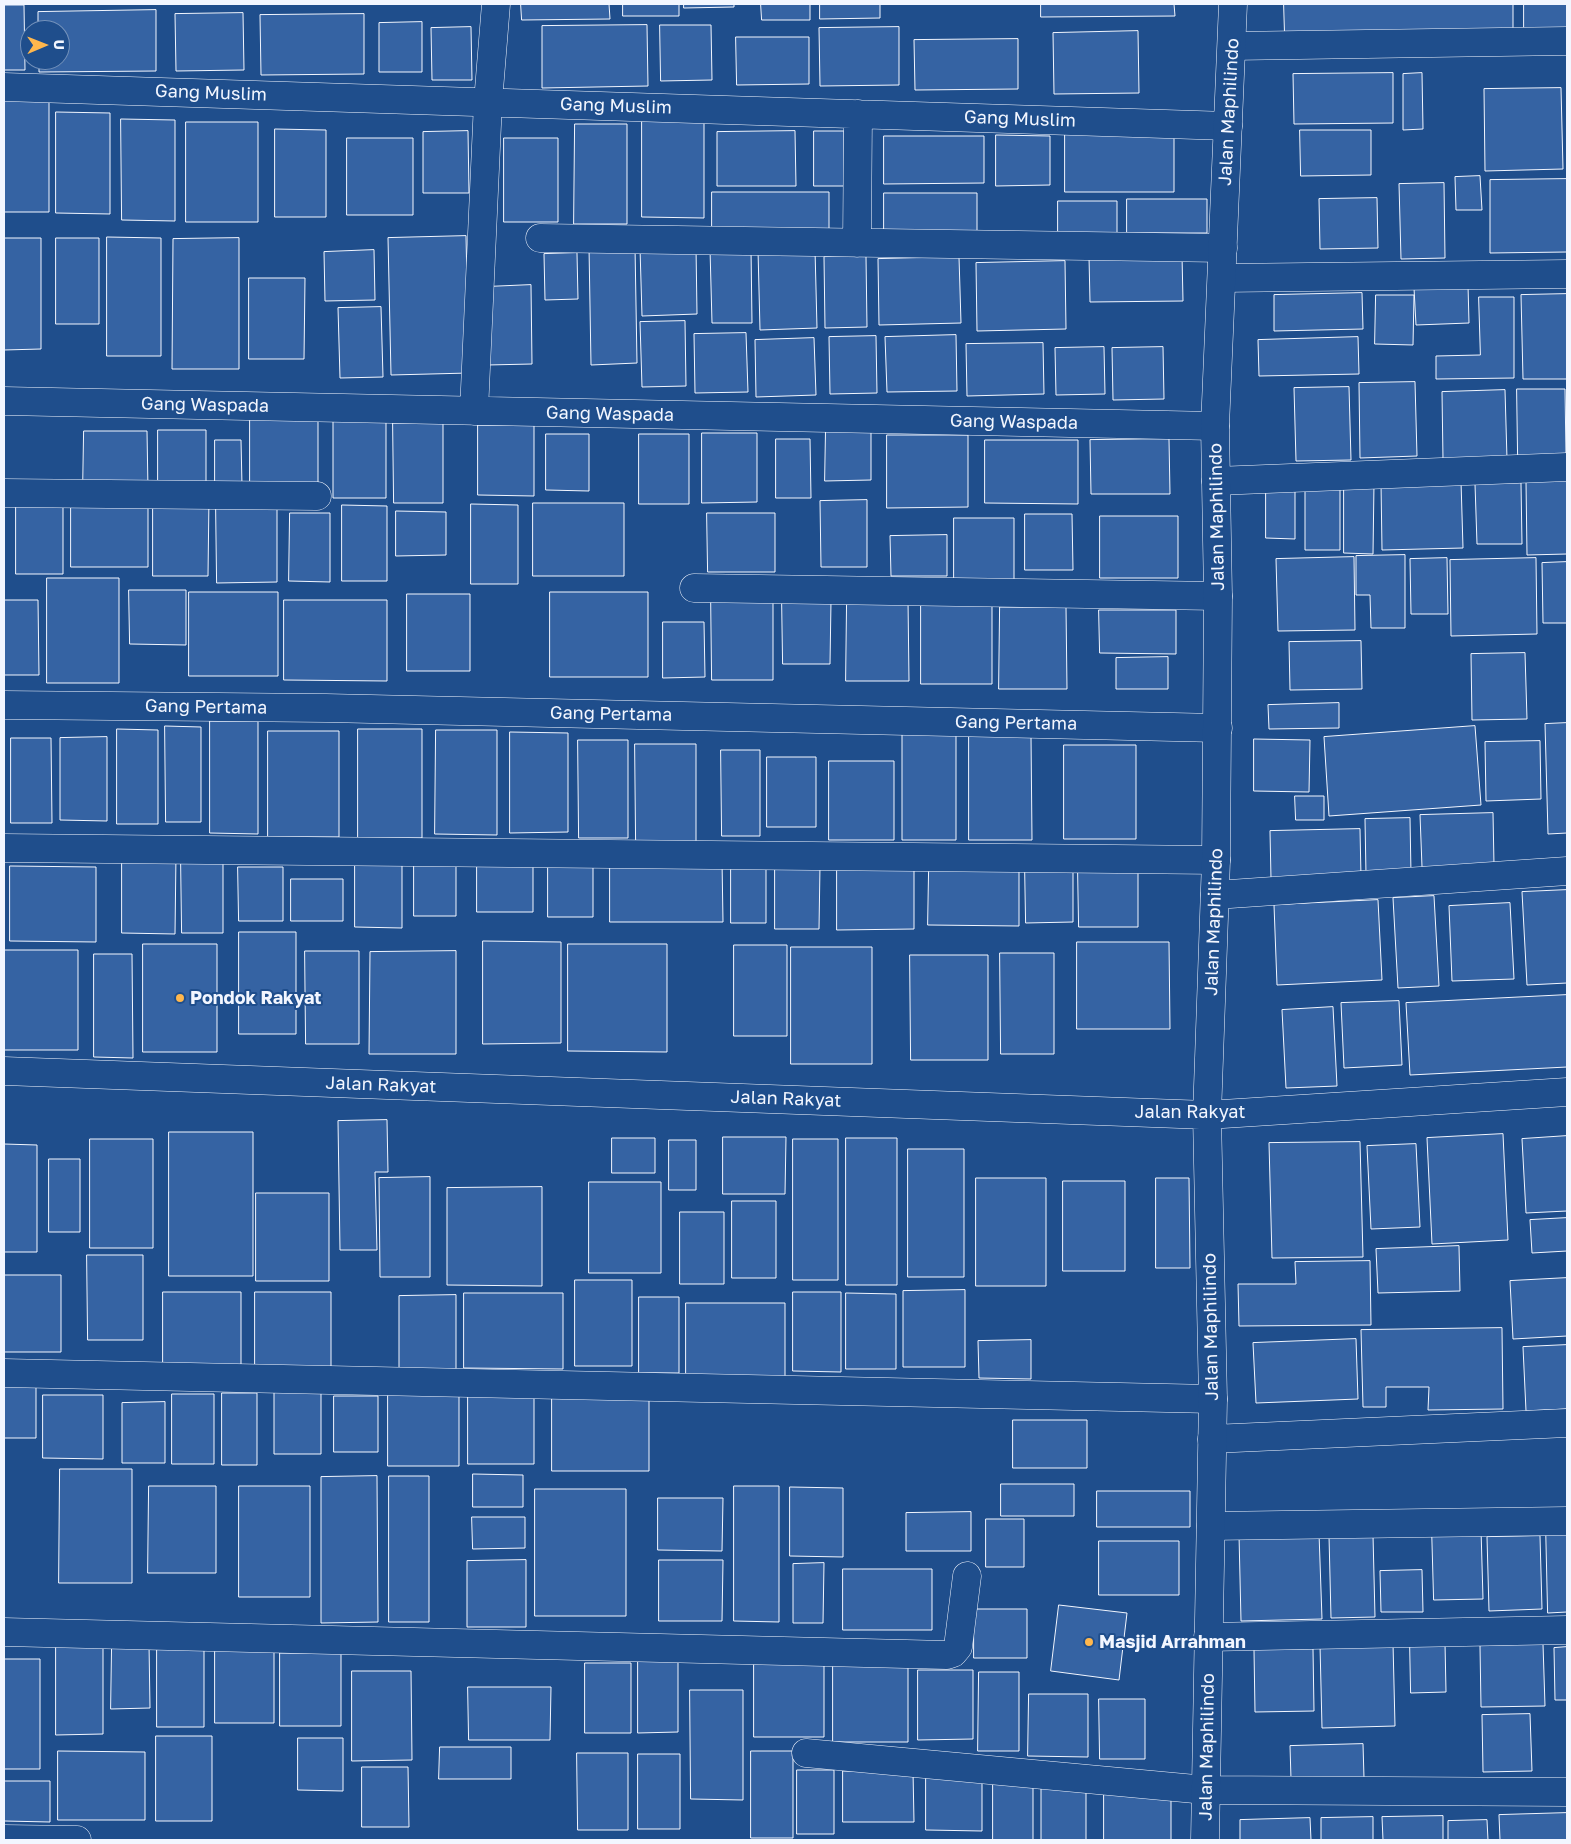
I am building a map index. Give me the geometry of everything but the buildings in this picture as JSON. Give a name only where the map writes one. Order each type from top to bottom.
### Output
[{"type":"street","points":[[474,411],[488,102],[496,4]]},
{"type":"street","name":"Jalan Maphilindo","points":[[1205,1840],[1213,1399],[1207,1115],[1216,860],[1218,728],[1215,426],[1233,4]]},
{"type":"street","points":[[1232,46],[1567,41]]},
{"type":"street","name":"Gang Muslim","points":[[4,87],[1228,126]]},
{"type":"street","points":[[857,242],[858,114]]},
{"type":"street","points":[[540,238],[1224,248]]},
{"type":"street","points":[[1222,278],[1567,274]]},
{"type":"street","name":"Gang Waspada","points":[[4,401],[1215,426]]},
{"type":"street","points":[[1216,481],[1567,467]]},
{"type":"street","points":[[4,492],[317,496]]},
{"type":"street","points":[[694,588],[1218,596]]},
{"type":"street","name":"Gang Pertama","points":[[4,705],[326,708],[1218,728]]},
{"type":"street","points":[[4,848],[1216,860]]},
{"type":"street","points":[[1215,895],[1567,871]]},
{"type":"street","name":"Jalan Rakyat","points":[[4,1071],[1207,1115],[1567,1092]]},
{"type":"street","points":[[4,1373],[1213,1399]]},
{"type":"street","points":[[1212,1439],[1567,1423]]},
{"type":"street","points":[[1211,1526],[1567,1521]]},
{"type":"street","points":[[4,1632],[947,1655],[953,1653],[958,1647],[967,1576]]},
{"type":"street","points":[[1208,1637],[1567,1630]]},
{"type":"street","points":[[806,1753],[1206,1790],[1567,1792]]},
{"type":"street","points":[[4,1839],[77,1840]]},
{"type":"place","name":"Pondok Rakyat","points":[[180,998]]},
{"type":"place","name":"Masjid Arrahman","points":[[1089,1642]]}]
